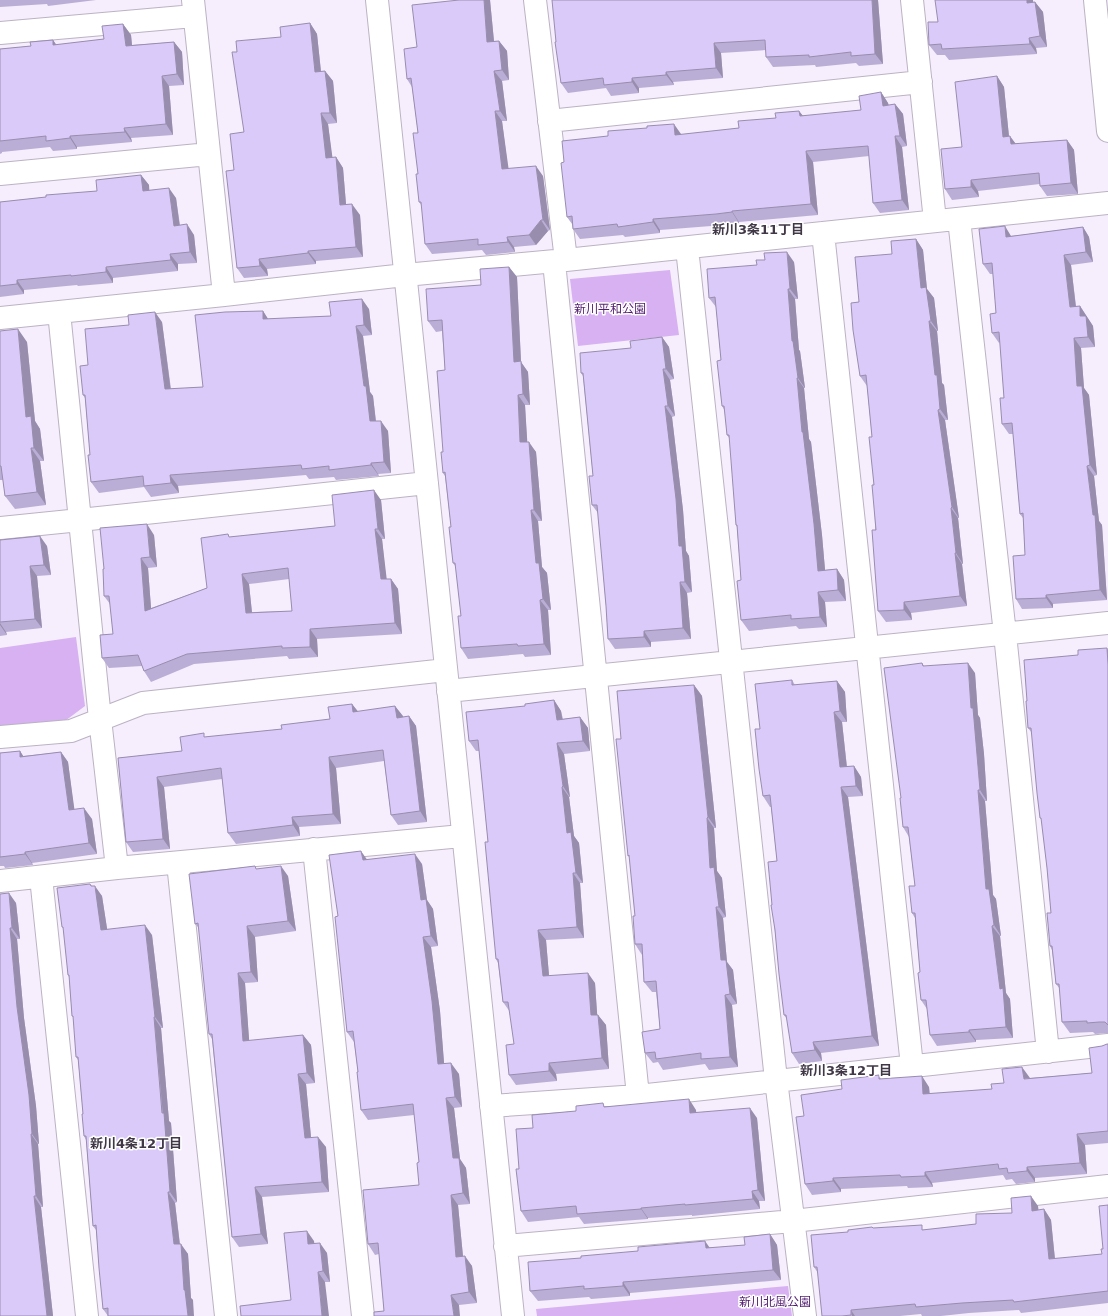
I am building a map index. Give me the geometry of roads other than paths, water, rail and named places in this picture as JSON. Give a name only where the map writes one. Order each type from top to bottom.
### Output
[{"type":"street","points":[[377,0],[462,836],[513,1316]]},
{"type":"street","points":[[535,0],[550,121],[560,261],[595,675],[638,1096]]},
{"type":"street","points":[[912,0],[935,221]]},
{"type":"street","points":[[1095,0],[1105,62],[1108,131]]},
{"type":"street","points":[[0,33],[193,8],[224,295]]},
{"type":"street","points":[[550,121],[921,82]]},
{"type":"street","points":[[0,174],[209,154]]},
{"type":"street","points":[[0,318],[405,275],[687,248],[1108,203]]},
{"type":"street","points":[[959,219],[1005,634],[1048,1052]]},
{"type":"street","points":[[824,233],[912,1066]]},
{"type":"street","points":[[687,248],[776,1080],[805,1316]]},
{"type":"street","points":[[59,312],[100,719],[117,868]]},
{"type":"street","points":[[0,528],[427,483]]},
{"type":"street","points":[[0,738],[71,731],[142,703],[447,680],[595,675],[1108,623]]},
{"type":"street","points":[[0,881],[117,868],[462,836]]},
{"type":"street","points":[[314,849],[364,1316]]},
{"type":"street","points":[[178,863],[226,1316]]},
{"type":"street","points":[[41,877],[87,1316]]},
{"type":"street","points":[[491,1106],[638,1096],[1108,1045]]},
{"type":"street","points":[[505,1246],[793,1221],[1108,1186]]},
{"type":"district","name":"新川3条11丁目","points":[[758,229]]},
{"type":"district","name":"新川3条12丁目","points":[[846,1070]]},
{"type":"district","name":"新川4条12丁目","points":[[136,1143]]},
{"type":"park label","name":"新川平和公園","points":[[610,309]]},
{"type":"park label","name":"新川北風公園","points":[[775,1302]]}]
